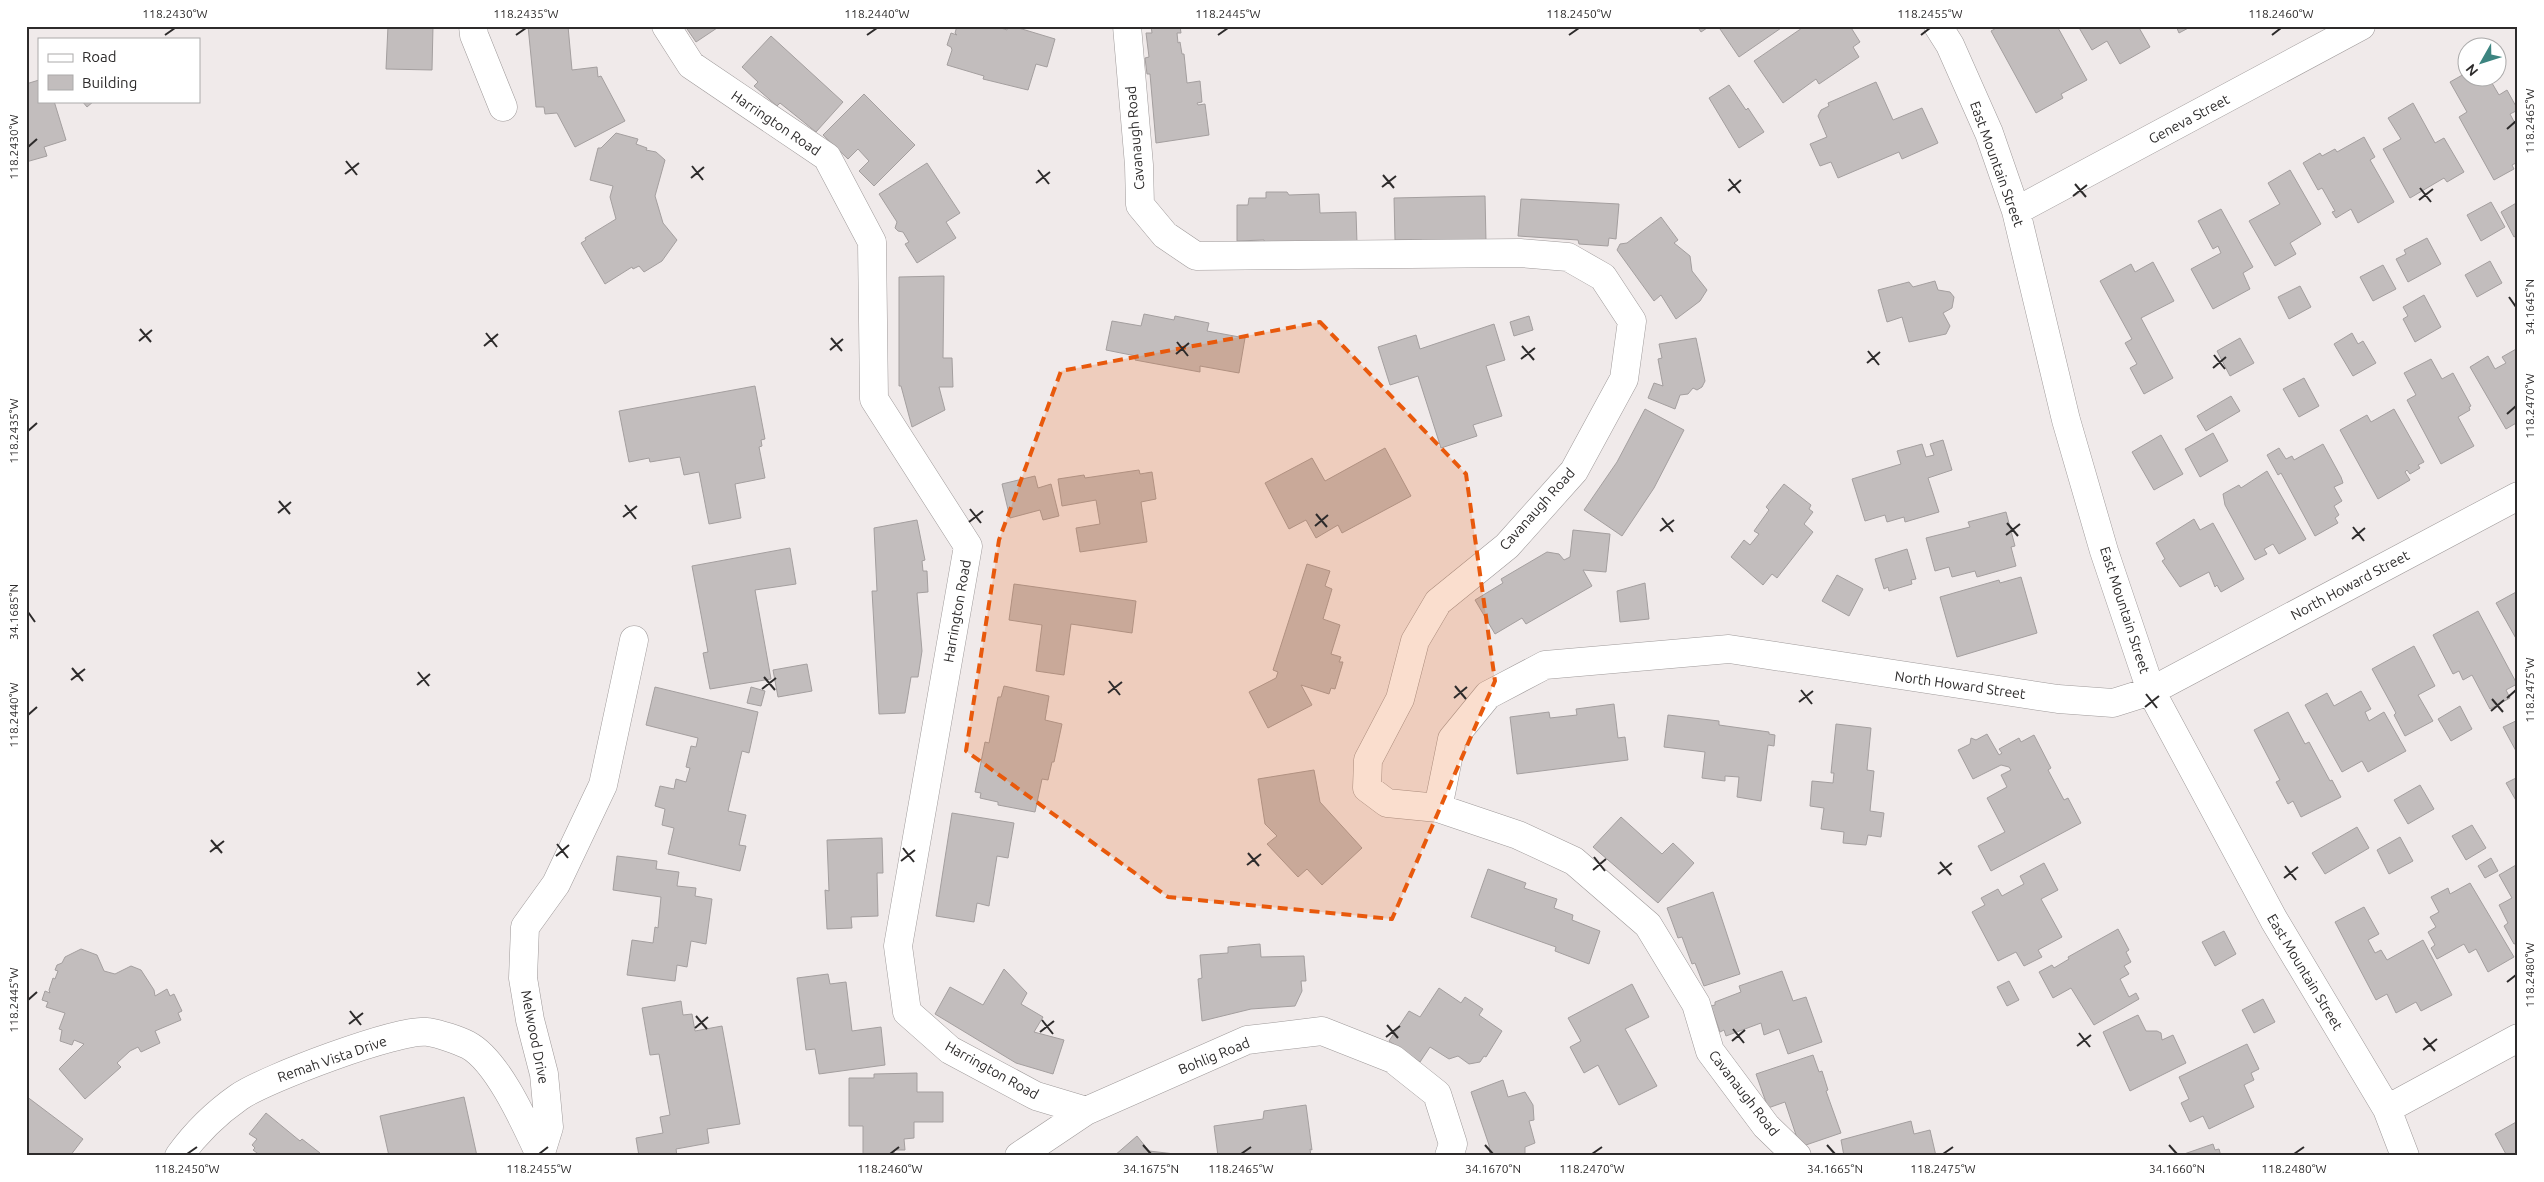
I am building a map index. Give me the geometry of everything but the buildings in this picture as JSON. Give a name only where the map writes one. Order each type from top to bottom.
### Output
[{"type":"street","points":[[473,26],[474,35],[504,107]]},
{"type":"street","name":"Harrington Road","points":[[666,26],[691,65],[826,157],[872,242],[874,399],[968,546],[898,946],[907,1012],[950,1050],[1036,1096],[1086,1111]]},
{"type":"street","name":"Cavanaugh Road","points":[[1127,26],[1139,166],[1140,204],[1165,236],[1196,256],[1520,253],[1568,257],[1603,278],[1632,321],[1624,379],[1574,471],[1507,546],[1438,602],[1415,641],[1400,699],[1368,760],[1367,788],[1387,802],[1438,808],[1518,836],[1574,861],[1648,925],[1696,1004],[1710,1051],[1766,1126],[1797,1156]]},
{"type":"street","name":"East Mountain Street","points":[[1938,26],[1950,45],[1989,133],[2016,211],[2066,420],[2104,551],[2151,691],[2274,920],[2387,1109],[2405,1156]]},
{"type":"street","name":"Geneva Street","points":[[2016,211],[2361,26]]},
{"type":"street","name":"North Howard Street","points":[[1438,808],[1452,739],[1488,695],[1545,665],[1729,649],[2058,699],[2113,703],[2151,691],[2518,496]]},
{"type":"street","name":"Melwood Drive","points":[[540,1156],[549,1127],[544,1074],[530,1020],[523,978],[525,927],[556,884],[603,785],[634,640]]},
{"type":"street","name":"Bohlig Road","points":[[1019,1156],[1086,1111],[1247,1040],[1322,1031],[1393,1058],[1437,1094],[1453,1144],[1449,1156]]},
{"type":"street","name":"Remah Vista Drive","points":[[179,1156],[205,1126],[239,1097],[274,1078],[382,1040],[427,1032],[469,1045],[497,1072],[540,1156]]},
{"type":"street","points":[[2387,1109],[2518,1038]]},
{"type":"highlighted area","points":[[1320,322],[1466,474],[1495,681],[1392,919],[1168,897],[966,751],[999,540],[1061,371]]}]
